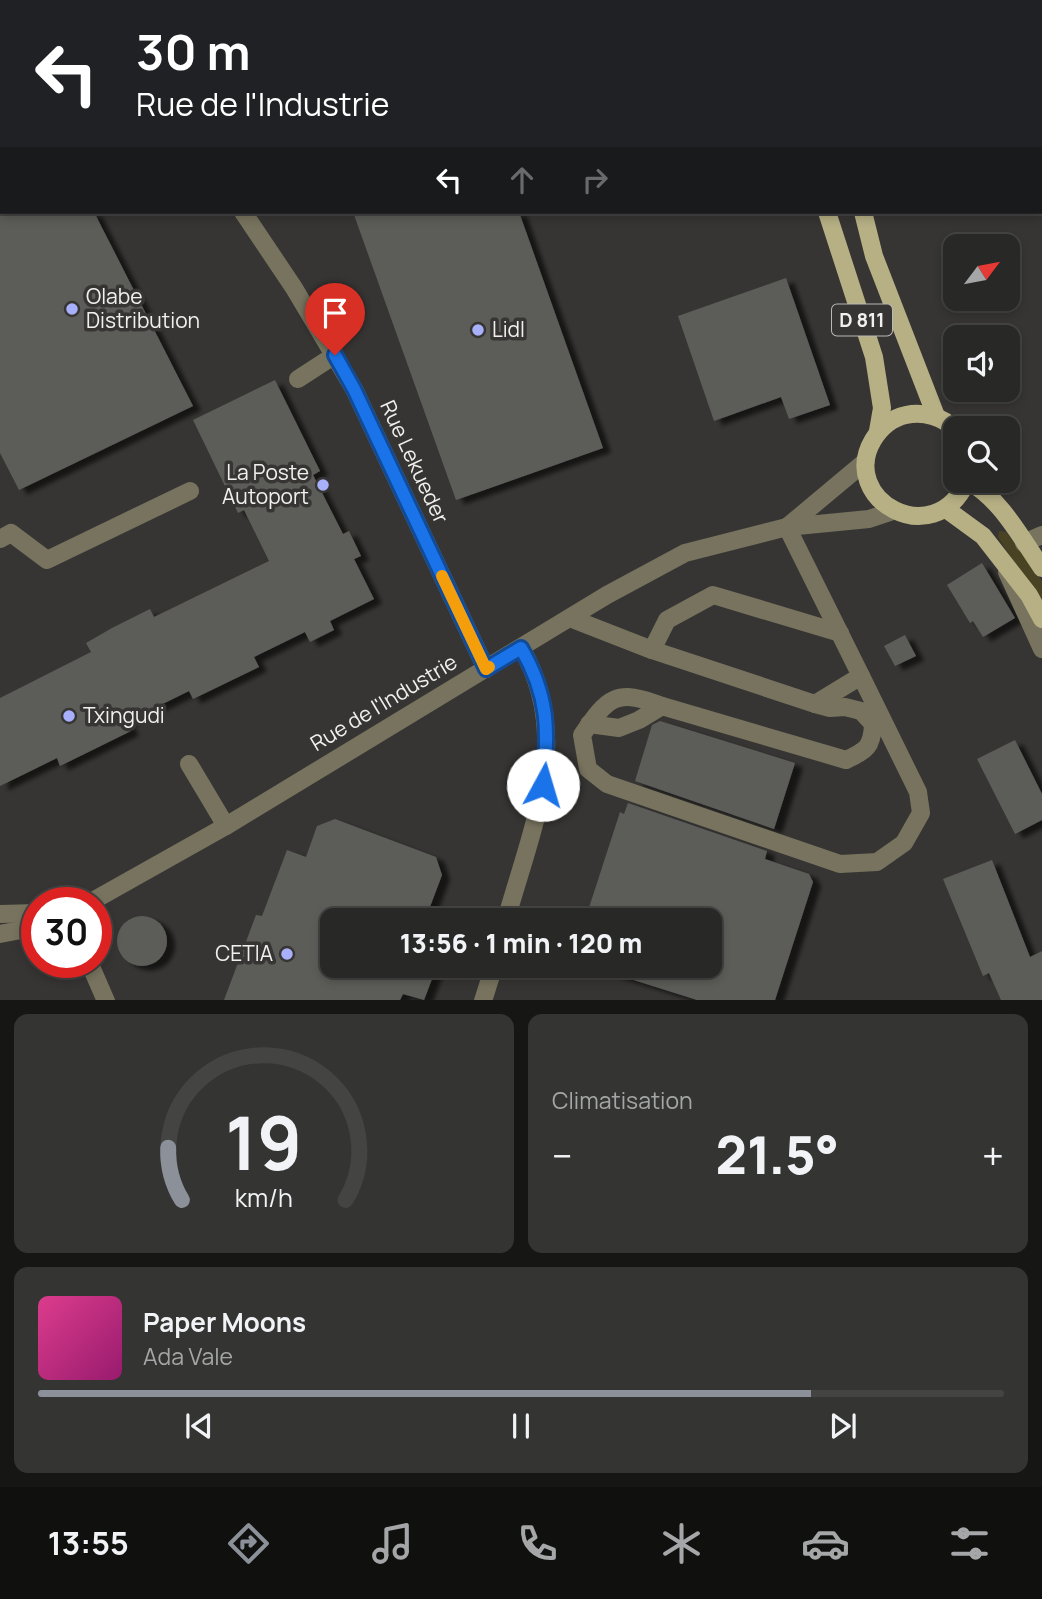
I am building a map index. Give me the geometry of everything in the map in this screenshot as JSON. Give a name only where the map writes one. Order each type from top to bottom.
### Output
[{"type":"main road","name":"D 811","points":[[828,214],[874,357],[882,408],[878,431]]},
{"type":"main road","points":[[864,214],[874,256],[936,416]]},
{"type":"main road","points":[[943,420],[921,413],[905,415],[890,421],[878,431],[870,445],[866,461],[870,485],[893,511],[922,517],[946,509],[961,493]]},
{"type":"main road","points":[[985,493],[1010,521],[1042,568]]},
{"type":"main road","points":[[946,509],[983,536],[1029,595],[1042,619]]},
{"type":"street","name":"Rue Lekueder","points":[[244,214],[294,288],[354,389],[486,669]]},
{"type":"street","points":[[298,379],[335,355]]},
{"type":"street","name":"Rue de l'Industrie","points":[[787,527],[866,461]]},
{"type":"street","points":[[0,539],[11,533],[47,559],[190,491]]},
{"type":"street","name":"Rue de l'Industrie","points":[[112,890],[226,826],[570,618],[685,553],[787,527],[869,519],[893,511]]},
{"type":"street","points":[[570,618],[652,650],[815,704],[861,711],[873,724],[872,740],[864,752],[846,760],[636,696],[621,697],[600,707],[582,735],[588,769],[607,784],[839,864],[877,862],[904,843],[920,813],[918,792],[787,527]]},
{"type":"street","points":[[1024,542],[1042,535]]},
{"type":"street","points":[[1003,563],[1042,649]]},
{"type":"street","points":[[652,650],[667,620],[713,595],[840,633]]},
{"type":"street","points":[[509,908],[543,785],[548,740],[543,699],[533,667],[521,648]]},
{"type":"street","points":[[815,704],[861,677]]},
{"type":"street","points":[[589,724],[619,727],[639,720],[662,706]]},
{"type":"street","points":[[189,764],[226,826]]},
{"type":"street","points":[[0,914],[21,914]]},
{"type":"street","points":[[0,934],[21,930]]},
{"type":"street","points":[[96,978],[106,1000]]},
{"type":"street","points":[[483,1000],[490,978]]},
{"type":"shaded area","points":[[999,531],[1006,532],[1042,581],[1042,606],[998,537]]},
{"type":"building","name":"Olabe Distribution","points":[[0,214],[95,214],[193,406],[19,490],[0,453]]},
{"type":"building","name":"Lidl","points":[[354,214],[520,214],[603,448],[456,500]]},
{"type":"building","points":[[786,278],[830,405],[789,419],[781,397],[714,421],[678,316]]},
{"type":"building","points":[[275,380],[320,471],[313,475],[343,534],[349,531],[361,556],[354,559],[374,599],[330,621],[334,630],[310,642],[305,632],[254,657],[259,667],[193,699],[189,691],[126,722],[131,731],[60,766],[57,758],[0,786],[0,698],[91,652],[86,643],[112,628],[150,609],[154,617],[269,561],[244,510],[238,513],[193,420]]},
{"type":"building","points":[[982,563],[1015,618],[983,637],[973,621],[970,623],[947,585]]},
{"type":"building","points":[[905,635],[916,656],[895,666],[884,646]]},
{"type":"building","points":[[660,721],[795,763],[774,829],[635,781],[652,725]]},
{"type":"building","points":[[1015,740],[1042,794],[1042,820],[1015,834],[977,759]]},
{"type":"building","points":[[628,803],[767,851],[765,859],[809,874],[813,882],[775,1000],[697,1000],[627,978],[722,978],[722,908],[589,908],[620,812],[624,814]]},
{"type":"building","points":[[335,819],[436,857],[442,875],[430,908],[320,908],[320,978],[432,978],[424,1000],[403,994],[400,1000],[224,1000],[256,915],[262,916],[287,850],[306,857],[317,826]]},
{"type":"building","points":[[992,860],[1030,957],[1042,951],[1042,1000],[1001,1000],[989,973],[983,976],[943,879]]},
{"type":"building","points":[[142,916],[160,923],[167,941],[160,959],[142,966],[124,959],[117,941],[124,923]]},
{"type":"slow traffic","points":[[442,576],[474,647],[486,669],[489,667]]},
{"type":"place","name":"Olabe Distribution","points":[[72,309]]},
{"type":"place","name":"Lidl","points":[[478,330]]},
{"type":"place","name":"La Poste Autoport","points":[[323,485]]},
{"type":"place","name":"Txingudi","points":[[69,716]]},
{"type":"place","name":"CETIA","points":[[287,954]]},
{"type":"route","points":[[335,355],[354,389],[486,669],[521,648],[533,667],[543,699],[548,740],[543,785]]}]
